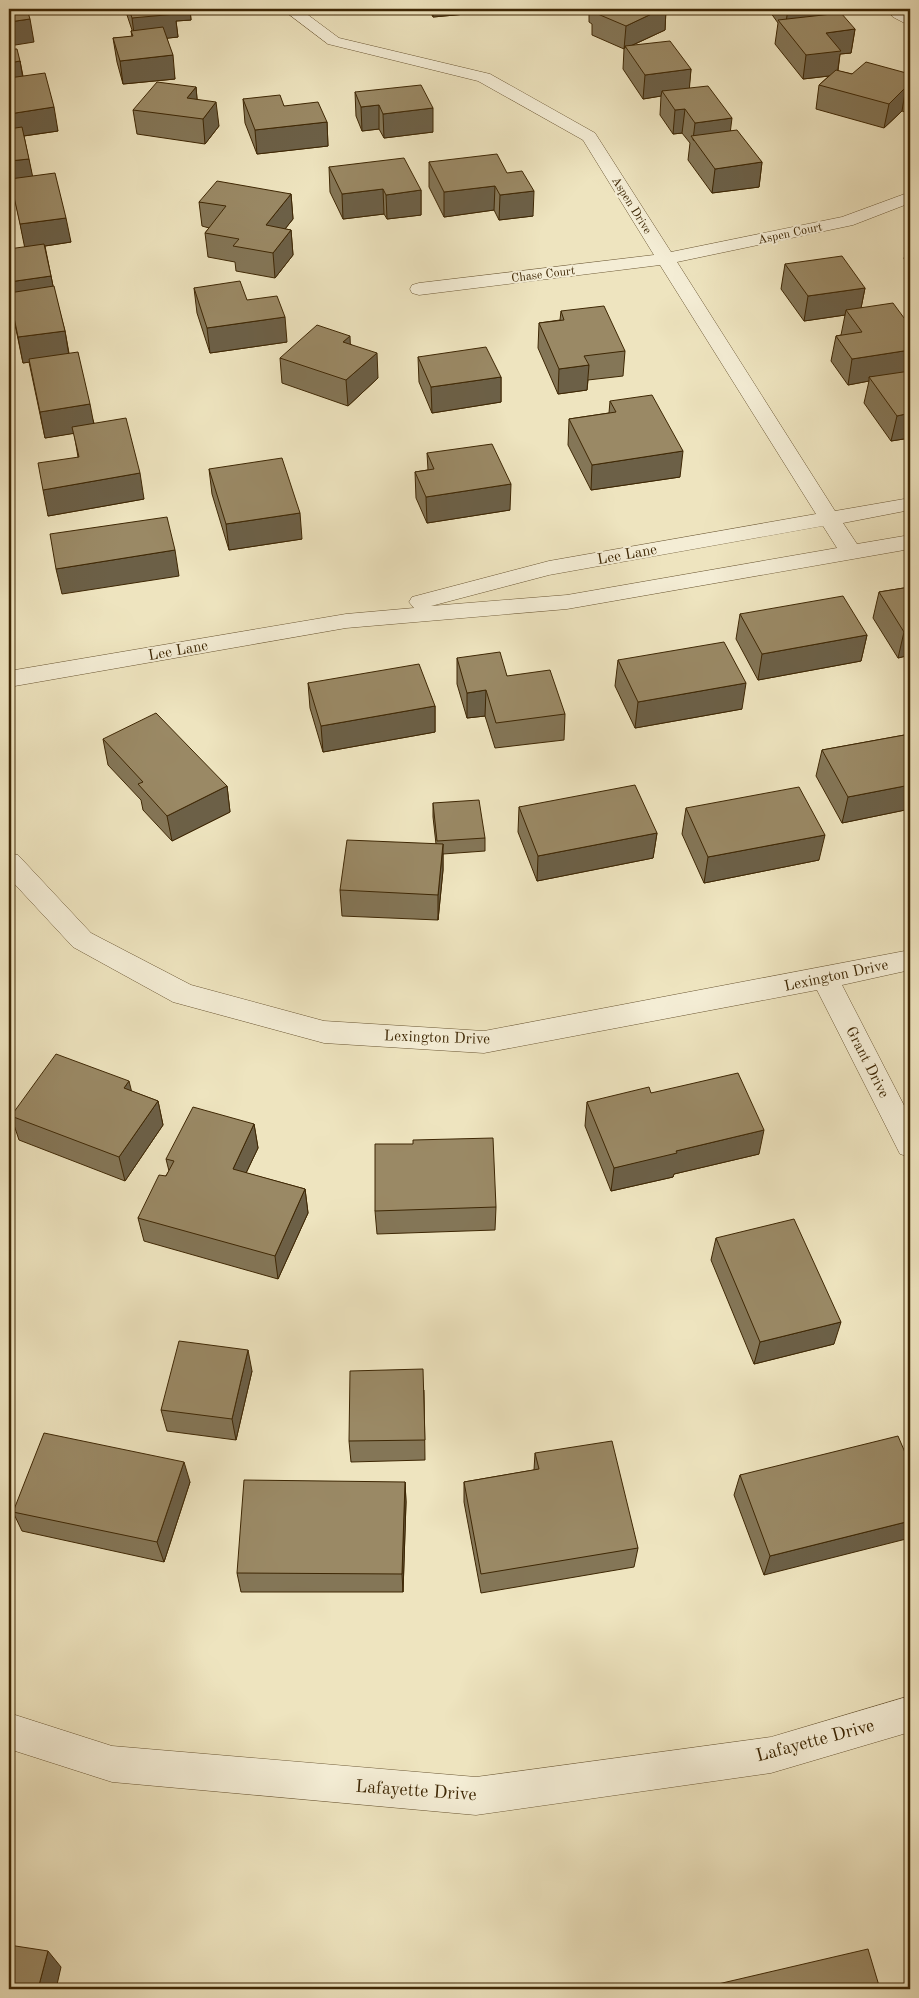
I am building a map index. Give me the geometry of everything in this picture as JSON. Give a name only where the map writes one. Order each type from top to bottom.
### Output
[{"type":"street","name":"Aspen Drive","points":[[290,9],[334,41],[484,77],[590,137],[851,553]]},
{"type":"street","points":[[895,9],[898,14],[910,21]]},
{"type":"street","name":"Aspen Court","points":[[666,259],[847,221],[910,197]]},
{"type":"street","name":"Chase Court","points":[[419,290],[666,259]]},
{"type":"street","name":"Lee Lane","points":[[346,621],[549,568],[910,504]]},
{"type":"street","name":"Lee Lane","points":[[9,679],[346,621],[567,602],[910,542]]},
{"type":"street","name":"Lexington Drive","points":[[9,862],[82,940],[183,994],[324,1032],[484,1042],[825,978],[910,960]]},
{"type":"street","name":"Grant Drive","points":[[825,978],[910,1145]]},
{"type":"street","name":"Lafayette Drive","points":[[9,1731],[112,1764],[476,1796],[771,1755],[910,1714]]},
{"type":"building","points":[[9,9],[27,9],[30,19],[9,22]]},
{"type":"building","points":[[129,9],[174,9],[176,14],[132,18]]},
{"type":"building","points":[[600,9],[662,9],[626,26],[593,12]]},
{"type":"building","points":[[841,13],[855,29],[826,33],[841,51],[806,55],[778,20]]},
{"type":"building","points":[[163,27],[173,55],[120,61],[113,38],[133,36],[131,31]]},
{"type":"building","points":[[670,41],[691,69],[645,75],[625,46]]},
{"type":"building","points":[[9,49],[17,49],[20,61],[9,63]]},
{"type":"building","points":[[866,62],[910,74],[910,89],[906,87],[889,104],[819,85],[836,70],[852,74]]},
{"type":"building","points":[[45,73],[54,107],[9,114],[9,78]]},
{"type":"building","points":[[157,82],[196,87],[187,98],[216,102],[203,119],[133,110]]},
{"type":"building","points":[[421,85],[433,108],[383,114],[379,105],[361,107],[355,92]]},
{"type":"building","points":[[708,86],[732,118],[695,123],[685,109],[675,110],[662,91]]},
{"type":"building","points":[[280,95],[284,106],[318,102],[327,122],[255,130],[243,99]]},
{"type":"building","points":[[22,127],[29,159],[9,161],[9,129]]},
{"type":"building","points":[[737,130],[762,162],[715,169],[691,136]]},
{"type":"building","points":[[497,154],[507,173],[522,171],[534,191],[500,195],[495,186],[444,192],[429,162]]},
{"type":"building","points":[[404,158],[421,190],[386,195],[383,189],[342,194],[329,167]]},
{"type":"building","points":[[55,173],[66,218],[20,224],[10,179]]},
{"type":"building","points":[[217,181],[291,194],[266,225],[291,230],[273,253],[233,246],[239,239],[205,233],[226,206],[199,202]]},
{"type":"building","points":[[44,244],[51,276],[9,282],[9,249]]},
{"type":"building","points":[[842,256],[865,288],[808,296],[785,264]]},
{"type":"building","points":[[240,281],[247,300],[277,296],[285,317],[207,328],[194,288]]},
{"type":"building","points":[[54,286],[65,331],[18,337],[9,293]]},
{"type":"building","points":[[893,303],[910,326],[910,350],[852,359],[836,336],[862,332],[846,310]]},
{"type":"building","points":[[604,306],[625,351],[584,356],[589,365],[559,369],[539,323],[564,320],[561,311]]},
{"type":"building","points":[[317,325],[350,336],[343,342],[377,353],[346,380],[280,358]]},
{"type":"building","points":[[486,347],[501,377],[431,387],[418,357]]},
{"type":"building","points":[[78,352],[90,404],[40,412],[29,359]]},
{"type":"building","points":[[910,371],[910,413],[897,416],[869,377]]},
{"type":"building","points":[[652,395],[683,451],[592,465],[569,419],[616,412],[610,401]]},
{"type":"building","points":[[126,418],[140,473],[43,490],[38,463],[79,457],[72,427]]},
{"type":"building","points":[[492,444],[511,484],[426,497],[415,472],[434,469],[427,453]]},
{"type":"building","points":[[282,458],[300,513],[226,524],[209,469]]},
{"type":"building","points":[[167,517],[175,550],[56,569],[50,534]]},
{"type":"building","points":[[910,587],[910,631],[904,632],[879,592]]},
{"type":"building","points":[[843,596],[867,635],[762,654],[740,614]]},
{"type":"building","points":[[724,642],[746,683],[638,702],[618,660]]},
{"type":"building","points":[[500,652],[507,676],[550,670],[565,714],[496,723],[486,690],[467,693],[457,658]]},
{"type":"building","points":[[419,664],[435,706],[321,726],[308,683]]},
{"type":"building","points":[[156,713],[227,786],[167,816],[138,784],[143,782],[103,739]]},
{"type":"building","points":[[910,734],[910,785],[848,797],[822,750]]},
{"type":"building","points":[[635,785],[657,833],[538,856],[519,807]]},
{"type":"building","points":[[799,787],[825,835],[708,857],[686,808]]},
{"type":"building","points":[[479,800],[485,838],[437,841],[433,803]]},
{"type":"building","points":[[347,840],[443,844],[438,895],[340,890]]},
{"type":"building","points":[[56,1054],[129,1081],[124,1088],[158,1101],[119,1157],[11,1116]]},
{"type":"building","points":[[738,1073],[764,1130],[614,1168],[587,1102],[649,1087],[651,1093]]},
{"type":"building","points":[[193,1107],[254,1124],[233,1169],[305,1189],[275,1256],[138,1218],[159,1175],[166,1176],[174,1161],[166,1159]]},
{"type":"building","points":[[493,1138],[496,1207],[375,1211],[375,1144],[413,1144],[413,1140]]},
{"type":"building","points":[[794,1219],[841,1322],[760,1342],[716,1238]]},
{"type":"building","points":[[179,1341],[248,1350],[232,1419],[161,1410]]},
{"type":"building","points":[[423,1369],[425,1440],[349,1441],[350,1371]]},
{"type":"building","points":[[44,1433],[184,1462],[157,1542],[13,1512]]},
{"type":"building","points":[[898,1436],[910,1464],[910,1521],[770,1556],[740,1475]]},
{"type":"building","points":[[612,1441],[638,1548],[481,1574],[464,1482],[539,1469],[535,1453]]},
{"type":"building","points":[[244,1480],[405,1482],[402,1574],[237,1573]]},
{"type":"building","points":[[9,1945],[48,1951],[38,1989],[9,1989]]},
{"type":"building","points":[[868,1949],[880,1989],[719,1989],[718,1984]]},
{"type":"building","points":[[316,1987],[316,1989],[214,1989]]}]
